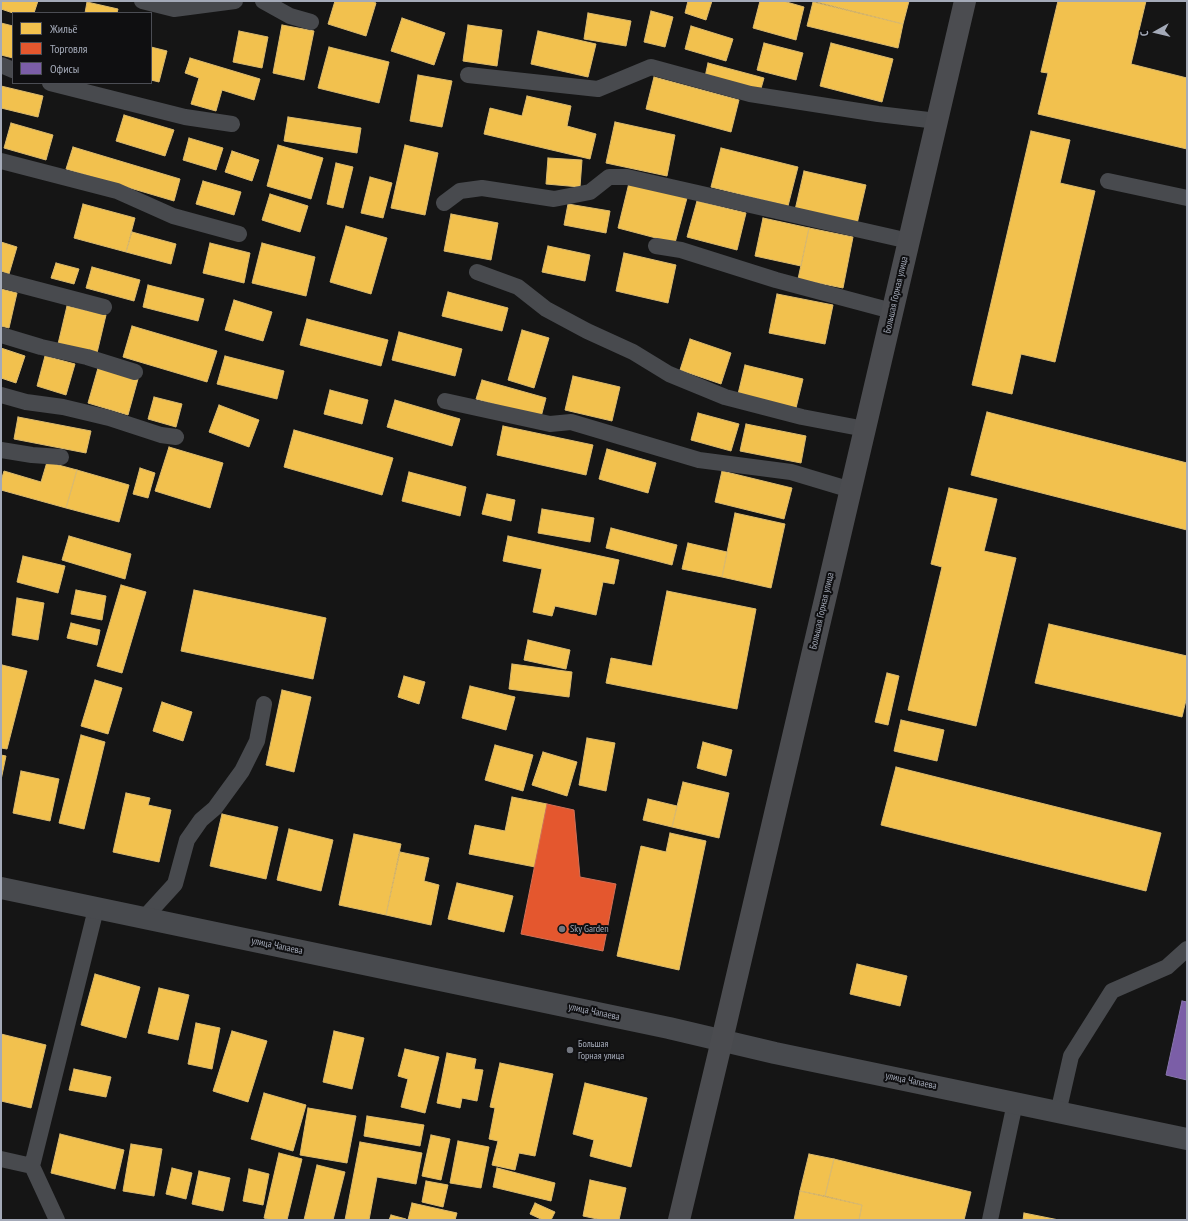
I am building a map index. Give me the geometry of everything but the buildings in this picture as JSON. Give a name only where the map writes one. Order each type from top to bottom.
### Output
[{"type":"main road","name":"Большая Горная улица","points":[[679,1220],[965,1]]},
{"type":"street","name":"улица Чапаева","points":[[1,888],[669,1028],[775,1053],[1187,1139]]},
{"type":"lane","points":[[142,1],[174,9],[235,1]]},
{"type":"lane","points":[[263,1],[290,16],[312,22]]},
{"type":"lane","points":[[1,65],[12,70]]},
{"type":"lane","points":[[468,75],[598,89],[651,67],[750,94],[878,114],[937,121]]},
{"type":"lane","points":[[54,84],[185,117],[232,124]]},
{"type":"lane","points":[[1,161],[116,191],[173,216],[239,234]]},
{"type":"lane","points":[[444,203],[460,191],[482,188],[554,199],[590,192],[609,177],[627,177],[909,241]]},
{"type":"lane","points":[[1108,181],[1187,198]]},
{"type":"lane","points":[[656,246],[681,250],[761,276],[892,311]]},
{"type":"lane","points":[[477,272],[518,287],[546,309],[587,331],[633,352],[669,374],[725,397],[802,417],[865,428]]},
{"type":"lane","points":[[1,280],[104,307]]},
{"type":"lane","points":[[1,335],[40,347],[87,357],[135,372]]},
{"type":"lane","points":[[1,395],[26,402],[63,407],[108,418],[161,435],[176,437]]},
{"type":"lane","points":[[445,401],[550,424],[570,422],[699,460],[791,472],[851,490]]},
{"type":"lane","points":[[1,450],[32,455],[61,457]]},
{"type":"lane","points":[[144,918],[175,884],[188,840],[201,820],[215,808],[242,772],[257,741],[264,704]]},
{"type":"lane","points":[[56,1220],[32,1166],[96,908]]},
{"type":"lane","points":[[1058,1113],[1071,1056],[1112,991],[1167,967],[1187,949]]},
{"type":"lane","points":[[990,1220],[1015,1103]]},
{"type":"lane","points":[[1,1159],[32,1166]]},
{"type":"place","name":"Sky Garden","points":[[562,929]]},
{"type":"place","name":"Большая Горная улица","points":[[570,1050]]}]
